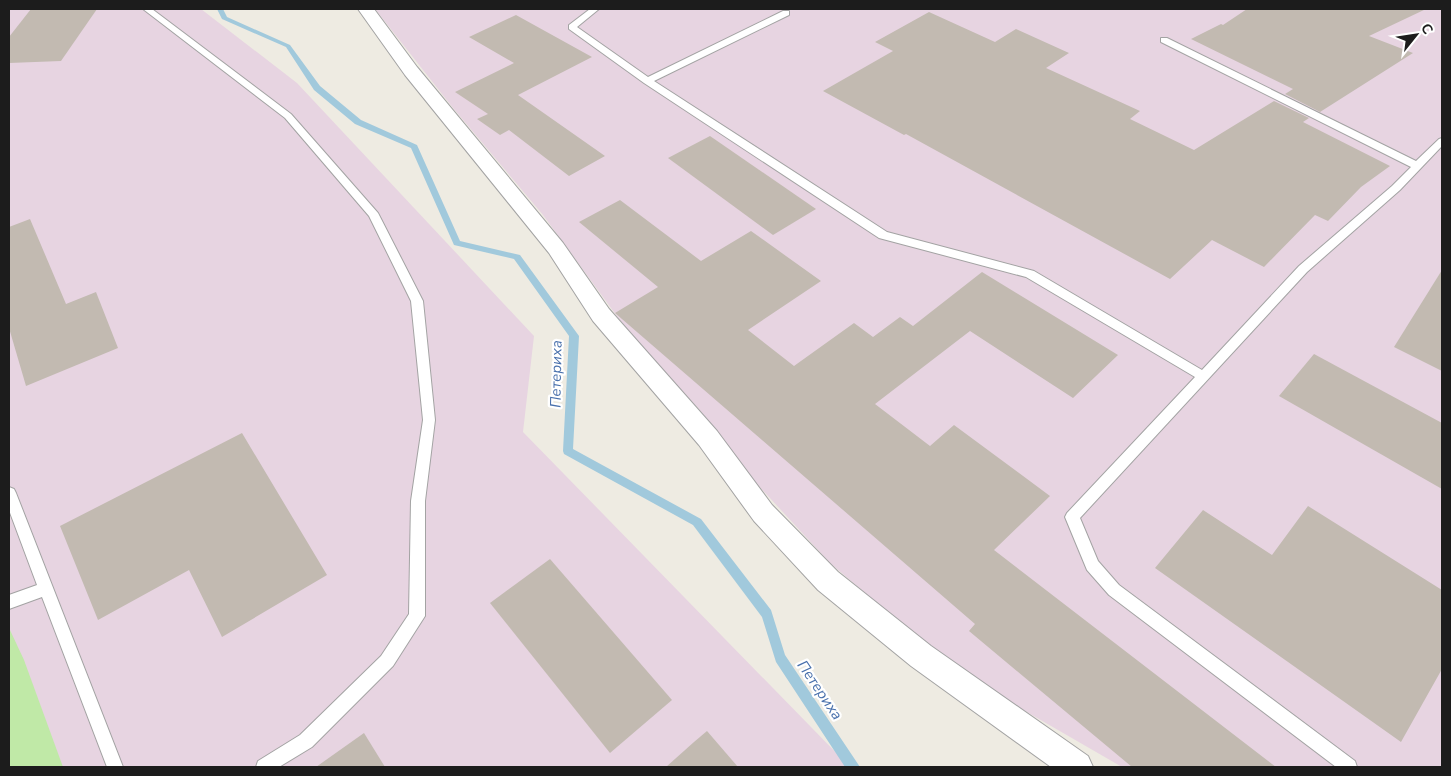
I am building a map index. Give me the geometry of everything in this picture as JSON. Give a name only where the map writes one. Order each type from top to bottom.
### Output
[{"type":"street","points":[[366,9],[411,71],[556,248],[601,315],[708,438],[763,513],[828,581],[905,644],[1077,767]]},
{"type":"lane","points":[[147,9],[288,116],[374,215],[417,301],[430,420],[418,501],[417,616],[387,661],[306,741],[264,767]]},
{"type":"lane","points":[[595,9],[572,26],[646,81],[883,234],[1030,274],[1203,376]]},
{"type":"lane","points":[[646,81],[786,13]]},
{"type":"lane","points":[[1164,40],[1418,166]]},
{"type":"lane","points":[[1349,767],[1114,590],[1092,565],[1072,517],[1303,269],[1396,188],[1442,142]]},
{"type":"lane","points":[[9,493],[115,767]]},
{"type":"lane","points":[[9,602],[46,589]]},
{"type":"shaded area","points":[[9,9],[201,9],[297,83],[534,336],[523,432],[850,767],[9,767]]},
{"type":"shaded area","points":[[375,9],[1442,9],[1442,767],[1122,767],[956,671],[830,563],[756,483],[698,408],[638,345],[543,215],[453,108]]},
{"type":"green space","points":[[10,630],[24,660],[63,767],[9,767]]},
{"type":"building","points":[[31,9],[97,9],[61,61],[9,63],[9,37]]},
{"type":"building","points":[[1247,9],[1426,9],[1369,36],[1413,53],[1320,112],[1285,94],[1293,89],[1191,39],[1221,24],[1223,25]]},
{"type":"building","points":[[929,12],[995,42],[1016,29],[1069,53],[1046,68],[1140,111],[1130,119],[1194,150],[1274,101],[1309,118],[1303,122],[1390,166],[1361,187],[1328,221],[1315,215],[1264,267],[1212,240],[1170,279],[906,134],[904,135],[823,91],[893,51],[875,42]]},
{"type":"building","points":[[516,15],[592,57],[518,95],[605,156],[569,176],[509,130],[500,135],[477,119],[488,114],[455,92],[514,63],[469,37]]},
{"type":"building","points":[[710,136],[816,209],[773,235],[668,158]]},
{"type":"building","points":[[620,200],[701,261],[751,231],[821,281],[748,330],[794,366],[854,323],[873,337],[900,317],[913,326],[982,272],[1118,355],[1073,398],[970,331],[875,404],[930,446],[954,425],[1050,496],[994,550],[1276,767],[1132,767],[969,631],[975,624],[615,313],[658,287],[579,222]]},
{"type":"building","points":[[30,219],[66,304],[96,292],[118,348],[26,386],[9,328],[9,227]]},
{"type":"building","points":[[1442,270],[1442,371],[1394,347]]},
{"type":"building","points":[[1314,354],[1442,423],[1442,489],[1279,396]]},
{"type":"building","points":[[242,433],[327,575],[222,637],[189,570],[98,620],[60,526]]},
{"type":"building","points":[[1308,506],[1442,590],[1442,669],[1401,742],[1155,568],[1203,510],[1272,555]]},
{"type":"building","points":[[550,559],[672,700],[610,753],[490,603]]},
{"type":"building","points":[[707,731],[738,767],[666,767],[694,742]]},
{"type":"building","points":[[364,733],[385,767],[316,767]]},
{"type":"waterway","name":"Петериха","points":[[220,9],[224,18],[288,46],[317,88],[358,122],[414,147],[457,243],[517,257],[574,336],[568,451],[697,522],[767,614],[780,658],[853,767]]}]
